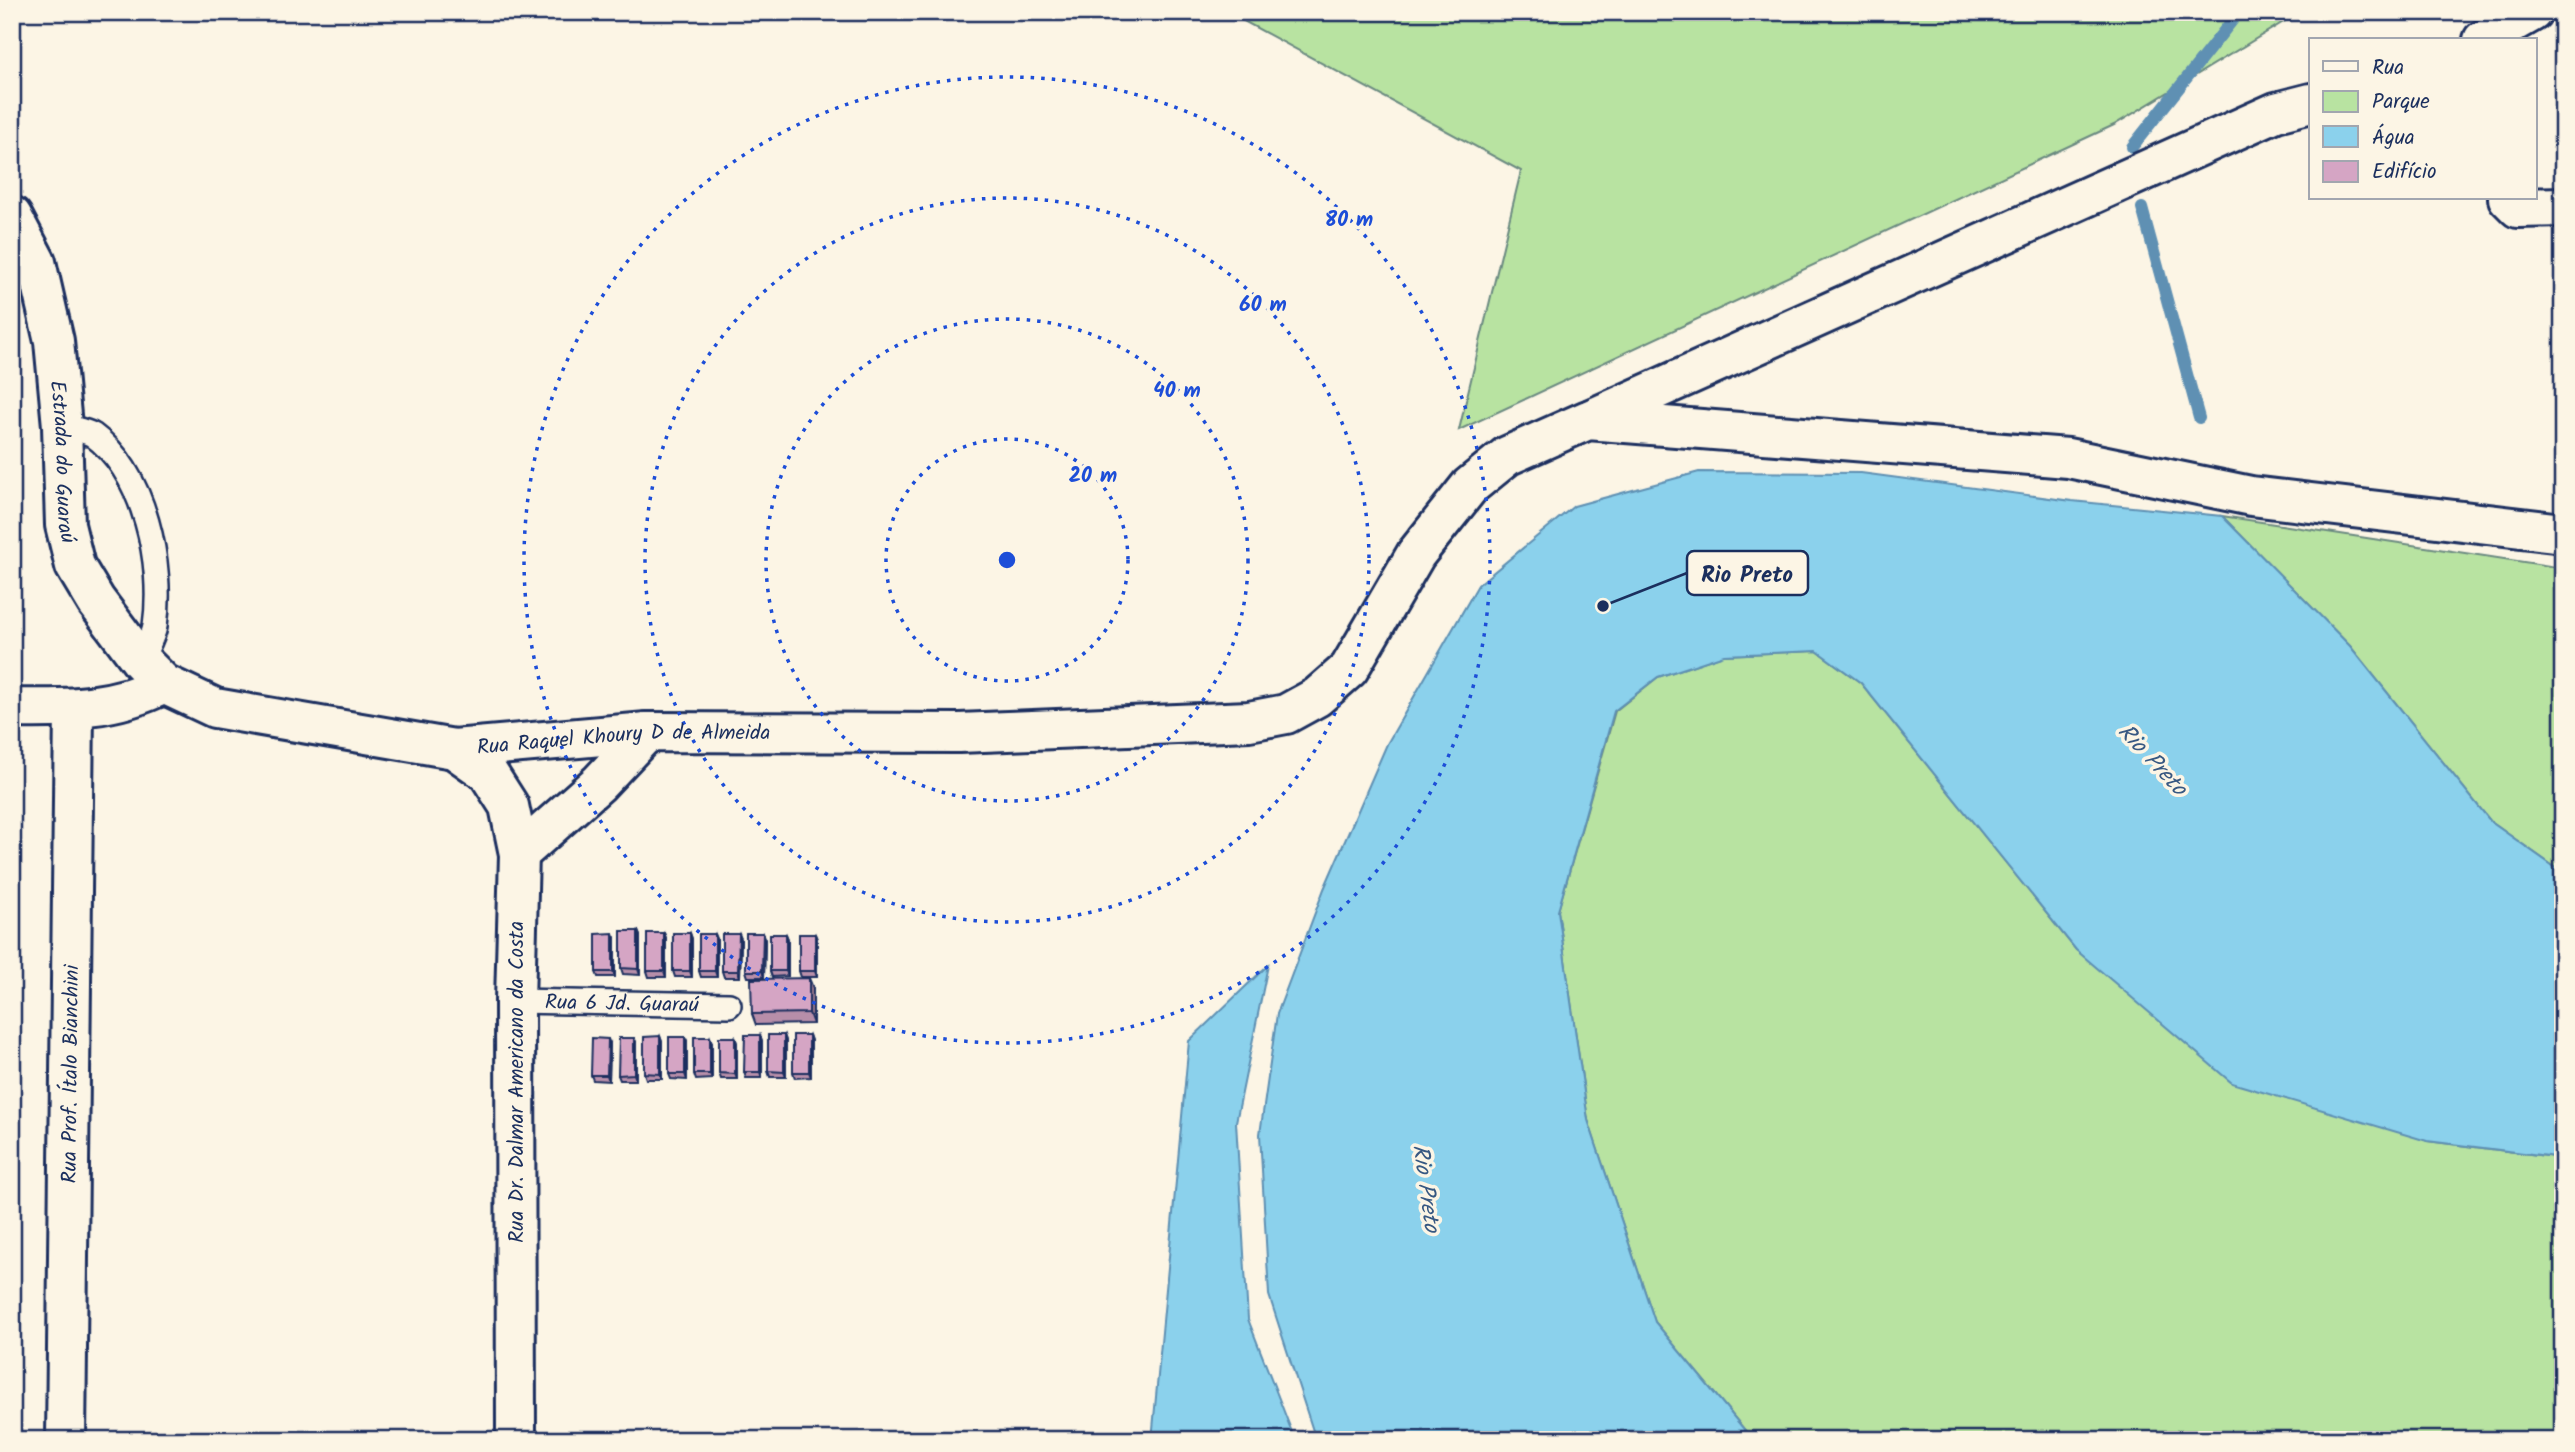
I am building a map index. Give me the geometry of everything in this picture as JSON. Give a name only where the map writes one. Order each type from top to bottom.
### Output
[{"type":"street","points":[[2486,38],[2532,12]]},
{"type":"street","name":"Rua Raquel Khoury D de Almeida","points":[[153,672],[215,708],[454,749],[647,732],[959,733],[1249,721],[1286,714],[1317,697],[1349,669],[1416,554],[1470,486],[1507,456],[2276,112],[2309,104]]},
{"type":"street","points":[[2510,200],[2518,208],[2563,206]]},
{"type":"street","name":"Estrada do Guaraú","points":[[12,216],[36,262],[54,341],[62,426],[65,525],[75,566],[96,601],[153,672]]},
{"type":"street","points":[[1588,420],[2068,458],[2251,496],[2563,533]]},
{"type":"street","points":[[12,708],[74,709],[118,703],[153,672]]},
{"type":"street","name":"Rua Prof. Ítalo Bianchini","points":[[66,1440],[74,709]]},
{"type":"street","points":[[519,854],[598,783],[647,732]]},
{"type":"street","name":"Rua Dr. Dalmar Americano da Costa","points":[[454,749],[488,773],[509,806],[519,854],[515,1001],[516,1440]]},
{"type":"lane","points":[[62,426],[91,434],[118,460],[126,469],[145,509],[158,594],[153,672]]},
{"type":"lane","name":"Rua 6 Jd. Guaraú","points":[[515,1001],[729,1005]]},
{"type":"green space","points":[[1227,12],[2300,12],[2114,125],[1459,430],[1521,171]]},
{"type":"green space","points":[[2222,516],[2563,568],[2563,873],[2491,822],[2350,646]]},
{"type":"green space","points":[[1817,651],[1861,683],[2076,950],[2427,1141],[2563,1158],[2563,1440],[1753,1440],[1655,1322],[1588,1120],[1558,911],[1615,711],[1658,677],[1723,655]]},
{"type":"water","points":[[1699,472],[1861,473],[2072,501],[2222,516],[2350,646],[2491,822],[2563,873],[2563,1158],[2427,1141],[2232,1083],[2076,950],[1861,683],[1817,651],[1724,655],[1658,677],[1614,711],[1558,911],[1588,1120],[1655,1322],[1753,1440],[1316,1440],[1269,1295],[1260,1134],[1277,1014],[1324,889],[1387,744],[1478,585],[1574,506]]},
{"type":"water","points":[[1268,965],[1236,1122],[1248,1319],[1295,1440],[1152,1440],[1189,1041]]},
{"type":"building","points":[[621,931],[638,931],[638,969],[621,968]]},
{"type":"building","points":[[613,933],[613,972],[596,972],[596,934]]},
{"type":"building","points":[[647,933],[664,933],[664,971],[647,971]]},
{"type":"building","points":[[673,933],[690,933],[690,971],[673,971]]},
{"type":"building","points":[[746,933],[763,933],[762,971],[746,971]]},
{"type":"building","points":[[699,934],[715,934],[715,971],[699,971]]},
{"type":"building","points":[[722,934],[739,934],[738,971],[722,971]]},
{"type":"building","points":[[770,934],[786,934],[786,971],[770,971]]},
{"type":"building","points":[[799,934],[815,934],[815,971],[799,971]]},
{"type":"building","points":[[809,978],[809,1013],[752,1014],[751,979]]},
{"type":"building","points":[[745,1035],[760,1035],[760,1072],[744,1072]]},
{"type":"building","points":[[768,1035],[784,1035],[784,1072],[768,1071]]},
{"type":"building","points":[[793,1035],[809,1035],[809,1072],[793,1072]]},
{"type":"building","points":[[660,1036],[660,1074],[644,1073],[644,1037]]},
{"type":"building","points":[[669,1037],[685,1037],[685,1074],[669,1074]]},
{"type":"building","points":[[694,1037],[710,1037],[710,1074],[694,1074]]},
{"type":"building","points":[[719,1037],[735,1037],[735,1074],[719,1073]]},
{"type":"building","points":[[592,1038],[608,1039],[607,1075],[591,1075]]},
{"type":"building","points":[[619,1038],[634,1038],[634,1074],[618,1075]]},
{"type":"waterway","points":[[2132,147],[2239,12]]},
{"type":"waterway","points":[[2142,208],[2199,418]]},
{"type":"place","name":"Rio Preto","points":[[1603,606]]}]
